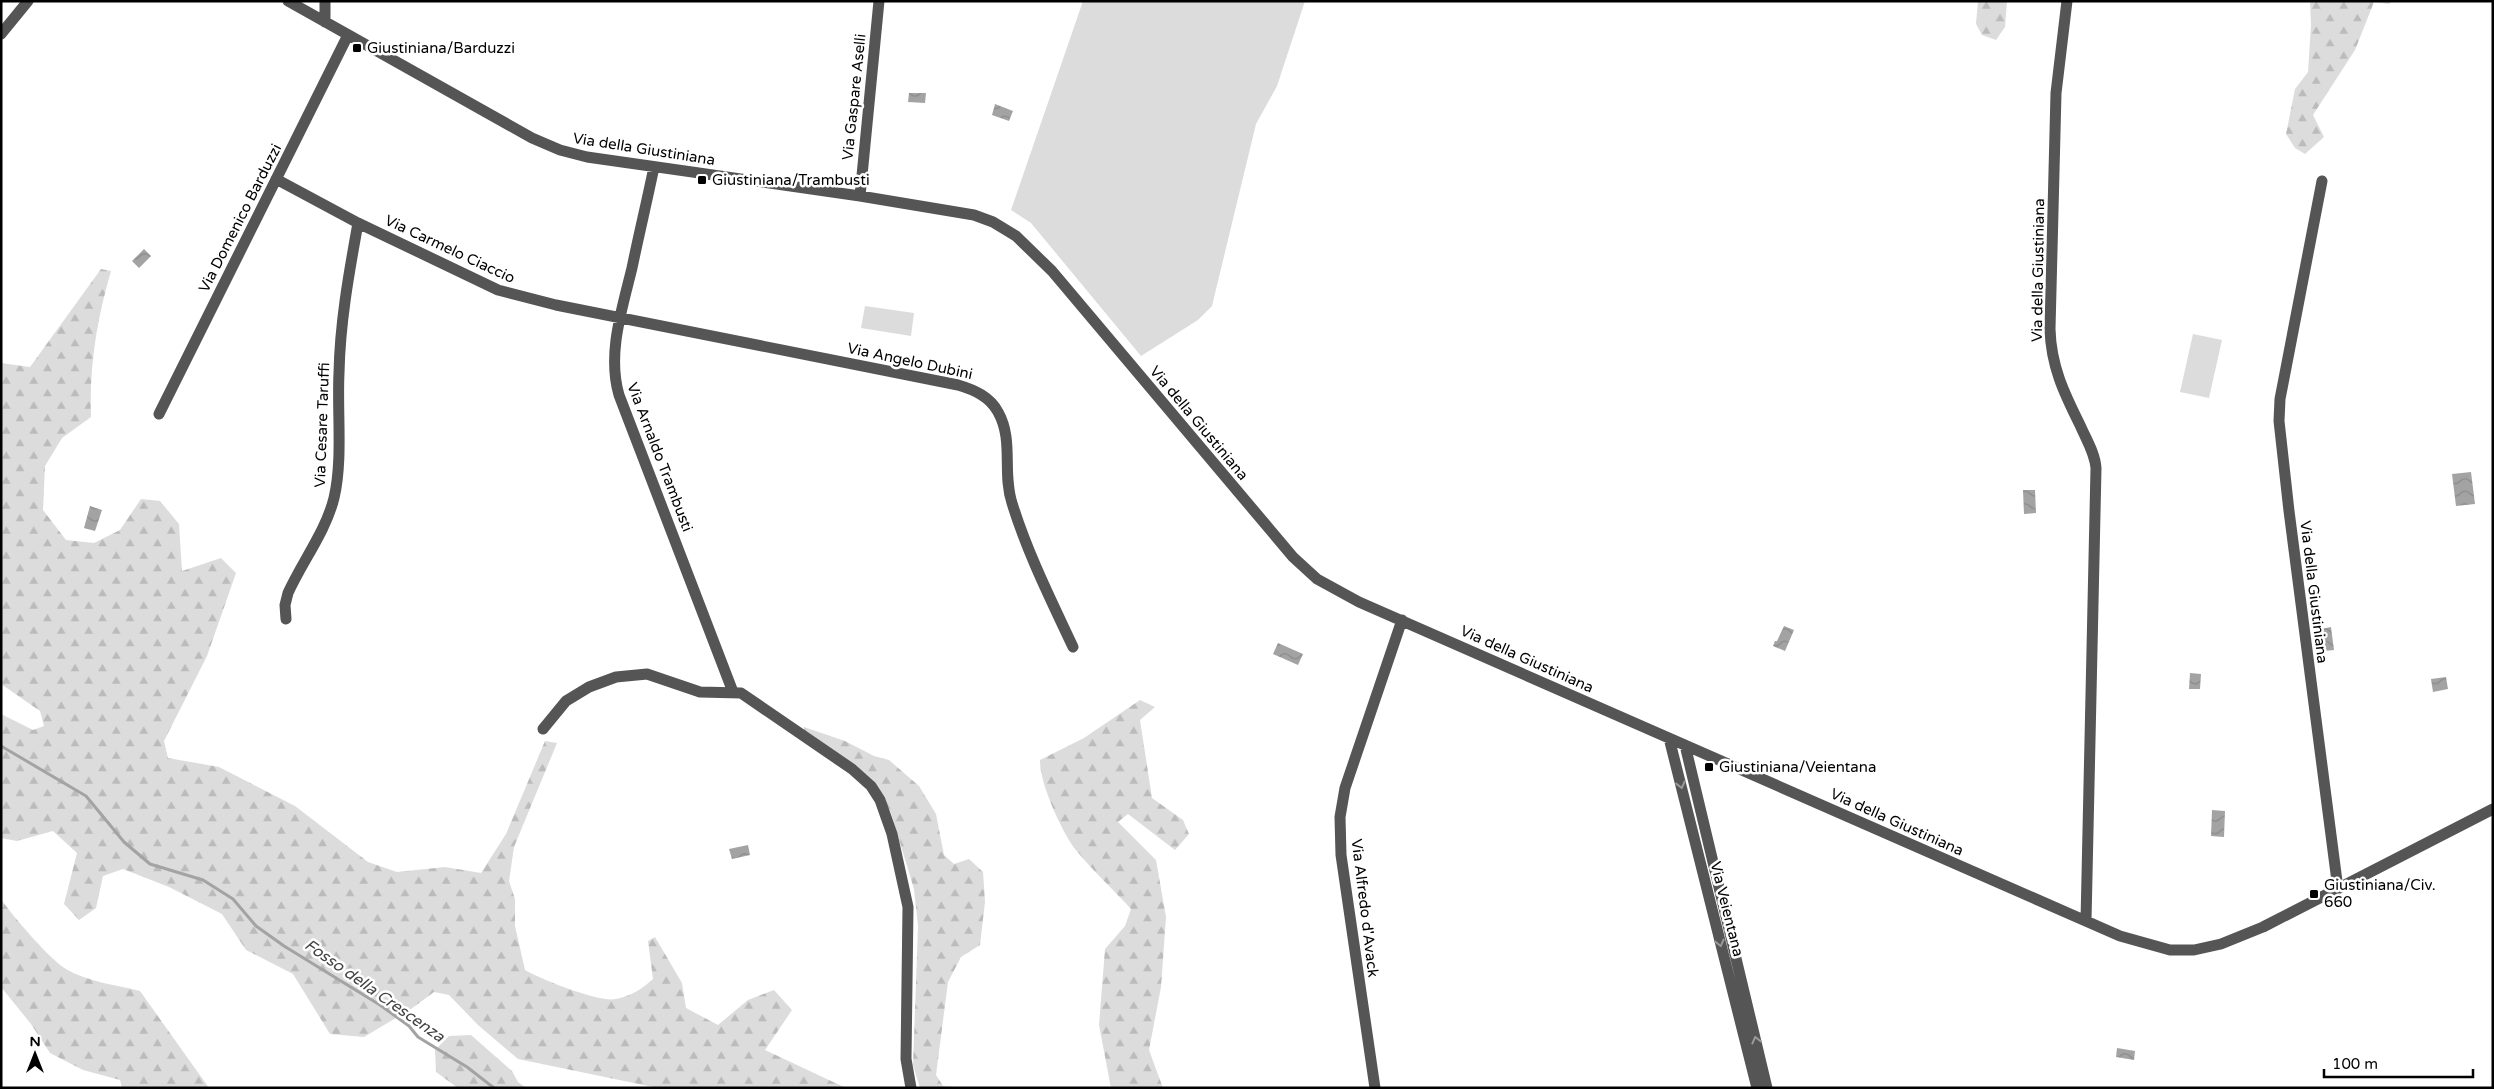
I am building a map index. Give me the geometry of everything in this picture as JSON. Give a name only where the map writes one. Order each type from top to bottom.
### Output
[{"type":"street","points":[[1,34],[28,1]]},
{"type":"street","name":"Via della Giustiniana","points":[[288,1],[547,145],[587,157],[860,196],[974,215],[992,222],[1016,236],[1052,271],[1300,565],[1337,591],[2120,936],[2152,947],[2170,950],[2194,950],[2221,944],[2262,927],[2493,809]]},
{"type":"street","points":[[325,1],[325,22]]},
{"type":"street","name":"Via Gaspare Aselli","points":[[860,196],[879,1]]},
{"type":"street","name":"Via della Giustiniana","points":[[2067,1],[2056,93],[2050,330],[2052,356],[2058,378],[2093,453],[2096,468],[2086,921]]},
{"type":"street","name":"Via Domenico Barduzzi","points":[[159,414],[348,35]]},
{"type":"street","name":"Via Arnaldo Trambusti","points":[[654,167],[620,318],[614,369],[619,395],[733,692]]},
{"type":"street","name":"Via Carmelo Ciaccio","points":[[276,179],[358,222],[509,294],[620,318]]},
{"type":"street","name":"Via della Giustiniana","points":[[2322,181],[2280,399],[2279,416],[2289,511],[2338,889]]},
{"type":"street","name":"Via Cesare Taruffi","points":[[286,619],[285,605],[288,593],[328,516],[334,498],[338,447],[340,344],[343,305],[358,222]]},
{"type":"street","name":"Via Angelo Dubini","points":[[620,318],[958,385],[984,396],[997,410],[1004,426],[1011,502],[1034,560],[1073,647]]},
{"type":"street","name":"Via Alfredo d'Avack","points":[[1375,1088],[1341,855],[1340,817],[1345,788],[1402,620]]},
{"type":"street","points":[[543,728],[558,708],[577,694],[604,681],[627,674],[656,676],[700,692],[733,692],[743,695],[852,769],[871,786],[880,800],[892,834],[908,907],[906,1059],[911,1088]]},
{"type":"street","name":"Via Veientana","points":[[1669,738],[1757,1088]]},
{"type":"street","name":"Via Veientana","points":[[1685,745],[1767,1088]]},
{"type":"green space","points":[[1083,1],[1305,1],[1277,86],[1256,124],[1212,306],[1198,320],[1141,356],[1031,223],[1011,210]]},
{"type":"green space","points":[[1978,1],[2007,1],[2005,27],[1996,40],[1982,35],[1976,24]]},
{"type":"green space","points":[[2310,1],[2392,1],[2389,4],[2374,2],[2355,50],[2313,115],[2324,137],[2305,154],[2295,148],[2286,134],[2295,89],[2308,72],[2311,25]]},
{"type":"green space","points":[[101,269],[111,271],[95,343],[91,379],[91,417],[62,438],[45,466],[43,510],[66,540],[94,543],[120,530],[141,499],[160,501],[179,524],[182,571],[221,558],[236,573],[207,656],[164,741],[168,758],[219,767],[295,806],[368,862],[397,872],[445,867],[481,873],[506,834],[545,741],[557,743],[514,847],[509,881],[515,899],[515,926],[525,970],[543,979],[584,994],[608,999],[621,998],[636,992],[653,979],[648,941],[655,937],[682,983],[686,1008],[718,1025],[748,1000],[774,990],[792,1010],[765,1050],[846,1088],[658,1088],[518,1059],[478,1025],[449,995],[434,992],[411,1009],[364,1037],[330,1034],[293,974],[246,950],[222,914],[169,887],[123,869],[103,876],[96,908],[79,920],[64,904],[77,853],[53,831],[17,841],[1,838],[1,714],[33,730],[44,726],[40,711],[1,684],[1,363],[30,367]]},
{"type":"green space","points":[[865,306],[914,313],[911,336],[861,328]]},
{"type":"green space","points":[[2193,334],[2222,340],[2209,398],[2180,392]]},
{"type":"green space","points":[[1140,700],[1155,707],[1140,720],[1152,798],[1183,820],[1189,834],[1175,850],[1128,814],[1118,822],[1156,860],[1166,917],[1161,987],[1149,1050],[1163,1088],[1111,1088],[1099,1025],[1105,949],[1125,926],[1131,909],[1088,864],[1070,841],[1047,793],[1040,760],[1084,738]]},
{"type":"green space","points":[[804,727],[845,741],[874,756],[889,760],[919,786],[936,814],[944,855],[954,864],[969,859],[983,872],[985,902],[980,945],[961,957],[948,982],[936,1075],[943,1086],[967,1088],[920,1088],[913,1065],[918,926],[914,889],[891,813],[877,786],[805,734]]},
{"type":"green space","points":[[1,899],[41,947],[66,969],[93,980],[140,991],[209,1088],[122,1088],[120,1080],[83,1070],[50,1053],[31,1024],[1,987]]},
{"type":"green space","points":[[471,1035],[512,1071],[518,1082],[526,1088],[458,1088],[436,1072],[435,1050],[449,1036]]},
{"type":"water","points":[[909,93],[926,93],[925,103],[908,102]]},
{"type":"water","points":[[995,104],[1013,111],[1009,121],[992,115]]},
{"type":"water","points":[[144,249],[151,256],[139,268],[132,261]]},
{"type":"water","points":[[2471,472],[2475,504],[2456,506],[2452,474]]},
{"type":"water","points":[[2023,490],[2035,490],[2036,513],[2024,514]]},
{"type":"water","points":[[90,506],[102,510],[95,531],[84,528]]},
{"type":"water","points":[[1784,626],[1794,630],[1785,651],[1773,646]]},
{"type":"water","points":[[2331,627],[2334,650],[2324,651],[2321,629]]},
{"type":"water","points":[[1278,643],[1303,654],[1298,665],[1273,654]]},
{"type":"water","points":[[2190,673],[2201,674],[2200,689],[2189,689]]},
{"type":"water","points":[[2446,677],[2448,689],[2433,692],[2431,679]]},
{"type":"water","points":[[2212,810],[2225,811],[2224,837],[2211,836]]},
{"type":"water","points":[[748,845],[750,855],[732,859],[729,849]]},
{"type":"water","points":[[2117,1048],[2135,1051],[2134,1060],[2116,1057]]},
{"type":"waterway","name":"Fosso della Crescenza","points":[[1,746],[86,796],[124,842],[150,864],[203,880],[233,899],[256,926],[284,946],[380,1005],[409,1026],[418,1037],[467,1067],[494,1088]]},
{"type":"place","name":"Giustiniana/Barduzzi","points":[[357,48]]},
{"type":"place","name":"Giustiniana/Trambusti","points":[[702,180]]},
{"type":"place","name":"Giustiniana/Veientana","points":[[1709,767]]},
{"type":"place","name":"Giustiniana/Civ. 660","points":[[2314,894]]}]
